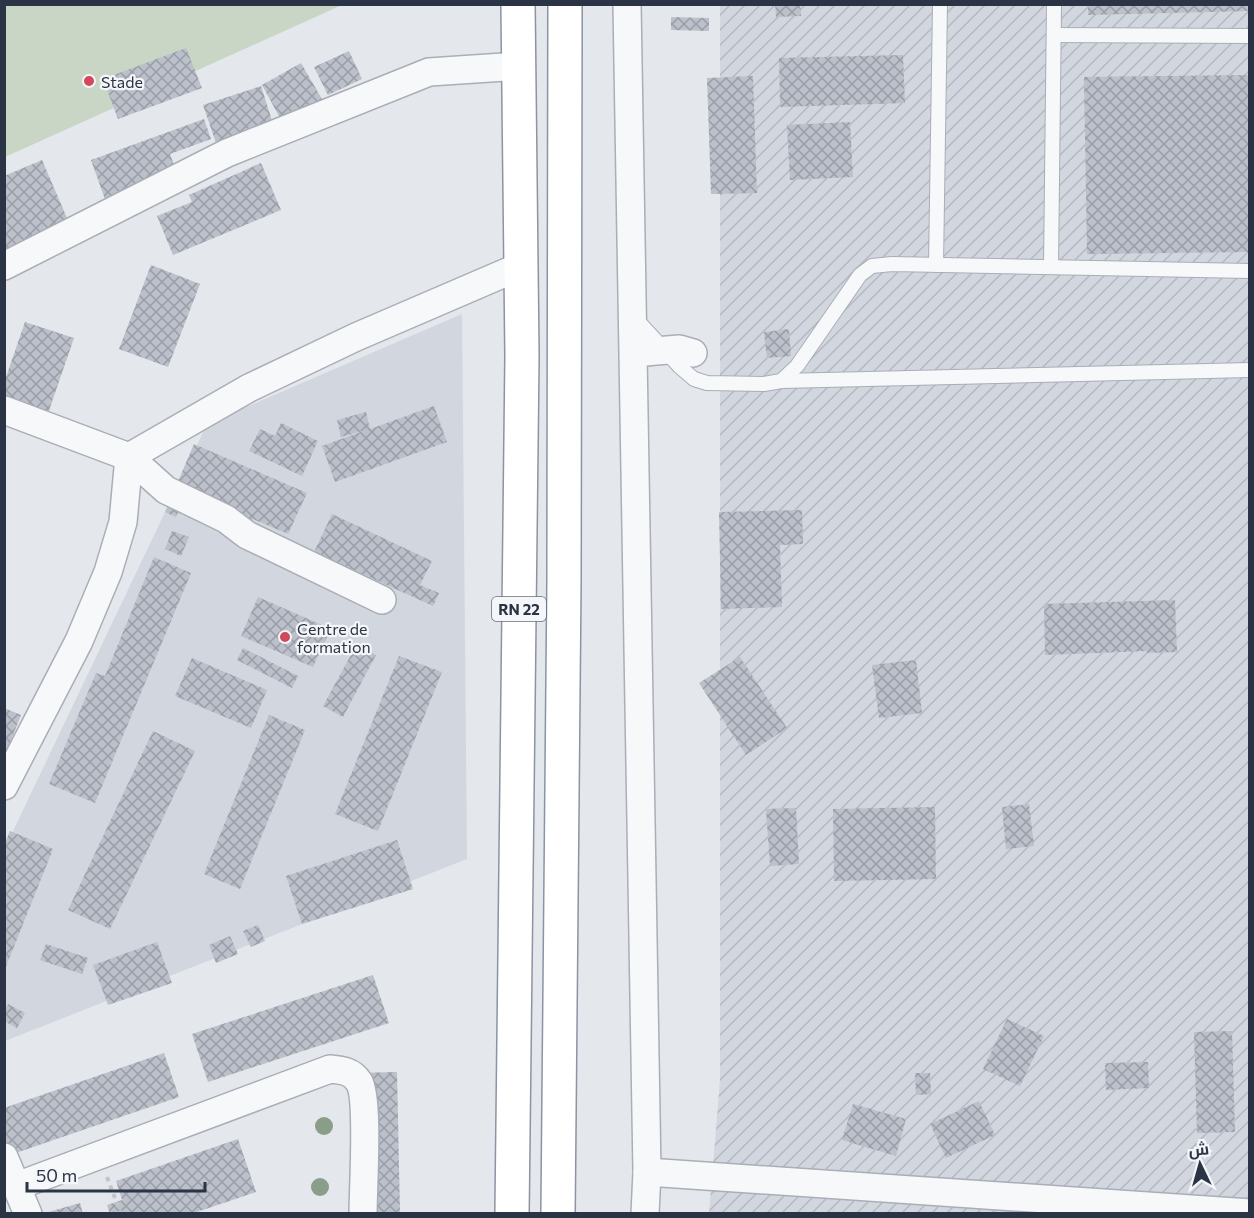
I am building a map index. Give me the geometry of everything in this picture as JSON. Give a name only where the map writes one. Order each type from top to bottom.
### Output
[{"type":"highway","name":"RN 22","points":[[512,1214],[522,356],[518,4]]},
{"type":"highway","name":"RN 22","points":[[558,1214],[564,580],[565,4]]},
{"type":"street","points":[[627,4],[647,1172],[645,1214]]},
{"type":"street","points":[[4,266],[227,153],[429,72],[519,66]]},
{"type":"street","points":[[129,457],[249,388],[356,337],[521,266]]},
{"type":"street","points":[[634,353],[679,349],[693,353]]},
{"type":"street","points":[[4,410],[129,457],[166,490],[226,519],[247,535],[382,600]]},
{"type":"street","points":[[4,786],[79,641],[108,572],[123,522],[129,457]]},
{"type":"street","points":[[17,1186],[330,1069],[352,1074],[360,1084],[363,1096],[363,1214]]},
{"type":"street","points":[[4,1157],[28,1214]]},
{"type":"street","points":[[647,1172],[1250,1213]]},
{"type":"lane","points":[[936,265],[940,4]]},
{"type":"lane","points":[[1051,267],[1054,4]]},
{"type":"lane","points":[[1054,35],[1250,36]]},
{"type":"lane","points":[[781,381],[797,366],[860,275],[872,266],[892,264],[1250,271]]},
{"type":"lane","points":[[633,317],[694,379],[707,383],[764,384],[781,381],[1250,370]]},
{"type":"path","points":[[98,1154],[122,1214]]},
{"type":"shaded area","points":[[720,5],[1249,5],[1249,1213],[709,1214],[720,1080]]},
{"type":"shaded area","name":"Centre de formation","points":[[462,314],[467,859],[5,1041],[4,850],[207,424]]},
{"type":"green space","name":"Stade","points":[[5,4],[342,5],[5,157]]},
{"type":"building","points":[[775,4],[800,4],[801,16],[776,17]]},
{"type":"building","points":[[1088,4],[1250,4],[1250,11],[1088,15]]},
{"type":"building","points":[[671,17],[709,18],[709,31],[671,30]]},
{"type":"building","points":[[186,48],[202,88],[118,119],[103,79]]},
{"type":"building","points":[[349,51],[362,79],[328,95],[314,67]]},
{"type":"building","points":[[903,55],[905,103],[780,107],[779,58]]},
{"type":"building","points":[[301,63],[326,106],[286,129],[262,85]]},
{"type":"building","points":[[1250,75],[1250,252],[1087,254],[1084,77]]},
{"type":"building","points":[[753,76],[757,193],[711,194],[707,78]]},
{"type":"building","points":[[261,86],[276,133],[219,152],[203,105]]},
{"type":"building","points":[[204,119],[211,139],[170,154],[179,179],[107,205],[91,160]]},
{"type":"building","points":[[850,122],[853,177],[790,180],[787,125]]},
{"type":"building","points":[[42,160],[70,225],[4,253],[4,176]]},
{"type":"building","points":[[261,163],[281,210],[173,255],[157,216],[192,202],[189,195]]},
{"type":"building","points":[[151,265],[200,284],[168,367],[119,349]]},
{"type":"building","points":[[25,322],[74,338],[44,425],[4,411],[4,383]]},
{"type":"building","points":[[789,329],[791,356],[767,358],[764,332]]},
{"type":"building","points":[[434,406],[447,442],[335,482],[322,446],[366,430],[341,437],[337,420],[366,412],[370,429]]},
{"type":"building","points":[[281,423],[318,441],[302,476],[249,451],[260,429],[275,436]]},
{"type":"building","points":[[194,444],[307,493],[288,534],[253,519],[246,537],[180,509],[176,517],[165,512]]},
{"type":"building","points":[[802,510],[803,544],[780,545],[782,607],[721,609],[719,512]]},
{"type":"building","points":[[332,514],[432,561],[420,585],[439,593],[433,606],[314,552]]},
{"type":"building","points":[[172,531],[189,537],[181,556],[165,549]]},
{"type":"building","points":[[154,557],[191,573],[95,803],[49,784],[96,673],[105,676]]},
{"type":"building","points":[[258,597],[331,629],[313,667],[241,636]]},
{"type":"building","points":[[1175,600],[1177,652],[1045,655],[1044,604]]},
{"type":"building","points":[[357,644],[376,655],[343,717],[323,706]]},
{"type":"building","points":[[243,648],[298,676],[292,688],[237,660]]},
{"type":"building","points":[[399,656],[442,672],[378,831],[335,814]]},
{"type":"building","points":[[740,657],[787,728],[746,755],[699,683]]},
{"type":"building","points":[[192,658],[267,690],[251,728],[175,696]]},
{"type":"building","points":[[916,660],[922,713],[879,718],[872,665]]},
{"type":"building","points":[[4,708],[21,715],[5,755],[4,755]]},
{"type":"building","points":[[269,715],[305,730],[240,889],[204,874]]},
{"type":"building","points":[[153,731],[195,751],[110,929],[68,910]]},
{"type":"building","points":[[1029,804],[1034,846],[1006,849],[1002,807]]},
{"type":"building","points":[[935,807],[936,879],[834,881],[833,809]]},
{"type":"building","points":[[796,808],[799,864],[770,866],[766,809]]},
{"type":"building","points":[[10,831],[53,849],[5,969],[4,845]]},
{"type":"building","points":[[397,840],[413,889],[302,924],[286,876]]},
{"type":"building","points":[[258,925],[265,941],[251,947],[243,931]]},
{"type":"building","points":[[230,936],[238,954],[216,963],[209,945]]},
{"type":"building","points":[[157,942],[172,983],[108,1005],[93,965]]},
{"type":"building","points":[[46,944],[88,958],[82,974],[40,960]]},
{"type":"building","points":[[373,975],[389,1023],[208,1082],[192,1034]]},
{"type":"building","points":[[8,1004],[25,1013],[17,1028],[4,1021],[4,1012]]},
{"type":"building","points":[[1007,1019],[1044,1036],[1020,1086],[983,1069]]},
{"type":"building","points":[[1232,1031],[1235,1132],[1197,1133],[1194,1032]]},
{"type":"building","points":[[164,1053],[179,1097],[4,1157],[4,1108]]},
{"type":"building","points":[[1148,1062],[1149,1088],[1106,1090],[1105,1063]]},
{"type":"building","points":[[397,1072],[400,1214],[358,1214],[355,1073]]},
{"type":"building","points":[[915,1073],[930,1073],[931,1094],[916,1095]]},
{"type":"building","points":[[979,1101],[995,1135],[946,1158],[930,1124]]},
{"type":"building","points":[[853,1104],[906,1119],[896,1156],[842,1140]]},
{"type":"building","points":[[238,1139],[256,1192],[191,1214],[110,1214],[107,1205],[122,1200],[116,1181]]},
{"type":"building","points":[[80,1203],[83,1214],[45,1214],[45,1213]]},
{"type":"place","name":"Stade","points":[[89,81]]},
{"type":"place","name":"Centre de formation","points":[[285,637]]}]
